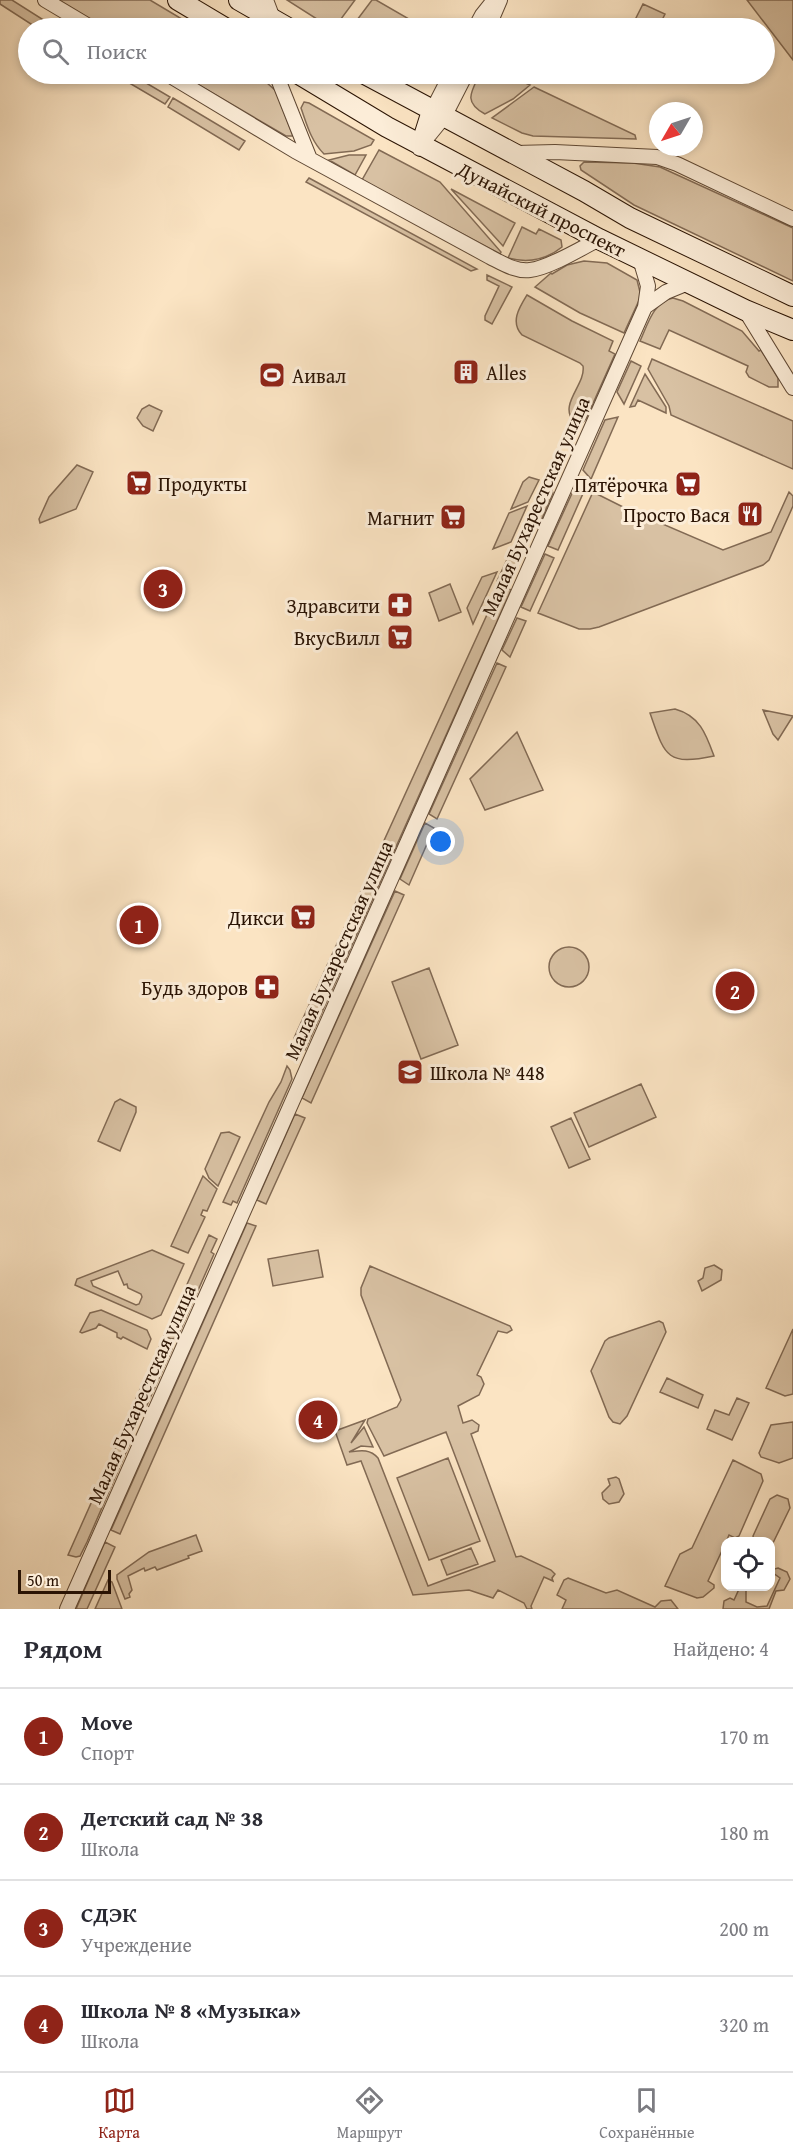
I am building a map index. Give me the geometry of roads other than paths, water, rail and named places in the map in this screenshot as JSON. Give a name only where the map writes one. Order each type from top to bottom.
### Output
[{"type":"main road","points":[[178,0],[208,18]]},
{"type":"main road","points":[[239,0],[269,18]]},
{"type":"main road","name":"Дунайский проспект","points":[[316,84],[421,146],[599,239],[745,310],[793,330]]},
{"type":"main road","name":"Дунайский проспект","points":[[382,84],[584,191],[630,218],[793,296]]},
{"type":"main road","points":[[421,146],[438,114]]},
{"type":"street","points":[[45,0],[75,18]]},
{"type":"street","points":[[266,0],[277,18]]},
{"type":"street","points":[[480,18],[494,0]]},
{"type":"street","points":[[492,18],[500,0]]},
{"type":"street","points":[[183,84],[310,159],[516,269],[530,270],[557,260],[599,239]]},
{"type":"street","points":[[280,84],[310,159]]},
{"type":"street","points":[[438,114],[448,84]]},
{"type":"street","points":[[438,114],[459,84]]},
{"type":"street","points":[[296,151],[301,136]]},
{"type":"street","points":[[510,153],[566,152],[657,157],[677,164],[793,219]]},
{"type":"street","name":"Малая Бухарестская улица","points":[[67,1609],[645,307],[648,286],[639,259]]},
{"type":"street","points":[[645,307],[666,292],[688,283]]},
{"type":"street","points":[[745,310],[793,388]]},
{"type":"place","name":"Alles","points":[[466,372]]},
{"type":"place","name":"Аивал","points":[[272,375]]},
{"type":"place","name":"Продукты","points":[[139,483]]},
{"type":"place","name":"Пятёрочка","points":[[688,484]]},
{"type":"place","name":"Просто Вася","points":[[750,514]]},
{"type":"place","name":"Магнит","points":[[453,517]]},
{"type":"place","name":"СДЭК","points":[[163,589]]},
{"type":"place","name":"Здравсити","points":[[400,605]]},
{"type":"place","name":"ВкусВилл","points":[[400,637]]},
{"type":"place","name":"Дикси","points":[[303,917]]},
{"type":"place","name":"Move","points":[[139,925]]},
{"type":"place","name":"Будь здоров","points":[[267,987]]},
{"type":"place","name":"Детский сад № 38","points":[[735,991]]},
{"type":"place","name":"Школа № 448","points":[[410,1072]]},
{"type":"place","name":"Школа № 8 «Музыка»","points":[[318,1420]]}]
